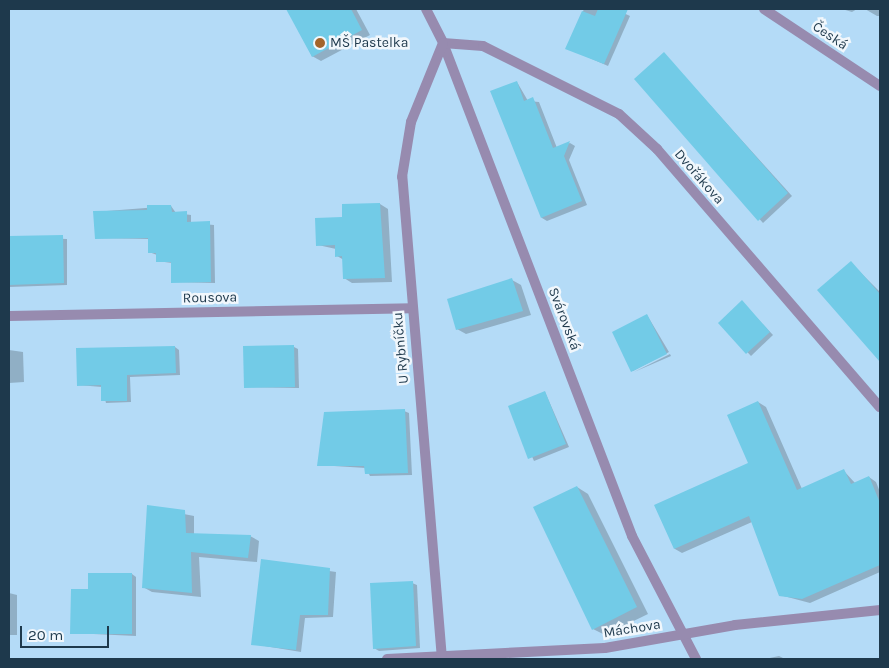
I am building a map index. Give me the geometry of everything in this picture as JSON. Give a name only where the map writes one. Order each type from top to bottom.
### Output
[{"type":"street","name":"Svárovská","points":[[426,9],[443,43],[632,536],[696,659]]},
{"type":"street","name":"Česká","points":[[764,9],[880,86]]},
{"type":"street","name":"U Rybníčku","points":[[442,658],[402,177],[410,122],[443,43]]},
{"type":"street","name":"Dvořákova","points":[[443,43],[483,46],[619,114],[656,149],[880,407]]},
{"type":"street","name":"Rousova","points":[[9,316],[412,308]]},
{"type":"street","name":"Máchova","points":[[387,659],[442,658],[605,648],[684,635],[880,610]]},
{"type":"building","name":"MŠ Pastelka","points":[[286,9],[351,9],[362,30],[312,57]]},
{"type":"building","points":[[598,9],[628,9],[604,64],[565,49],[582,11],[595,16]]},
{"type":"building","points":[[664,52],[788,193],[758,221],[634,79]]},
{"type":"building","points":[[517,81],[524,101],[533,97],[553,148],[570,141],[564,156],[582,201],[541,218],[490,91]]},
{"type":"building","points":[[380,203],[385,278],[343,279],[342,256],[335,257],[335,245],[316,246],[315,218],[342,217],[342,204]]},
{"type":"building","points":[[147,205],[171,205],[172,212],[187,211],[187,222],[210,221],[211,282],[171,283],[171,262],[156,262],[156,253],[148,253],[148,238],[95,239],[93,211],[147,210]]},
{"type":"building","points":[[63,235],[64,283],[9,285],[9,236]]},
{"type":"building","points":[[851,261],[880,294],[880,362],[817,290]]},
{"type":"building","points":[[512,278],[523,311],[456,330],[447,299]]},
{"type":"building","points":[[742,300],[770,332],[746,354],[718,323]]},
{"type":"building","points":[[647,314],[667,354],[631,372],[612,332]]},
{"type":"building","points":[[294,345],[295,387],[244,388],[243,346]]},
{"type":"building","points":[[175,346],[176,373],[127,375],[127,401],[101,401],[101,385],[77,386],[76,348]]},
{"type":"building","points":[[545,391],[566,444],[528,459],[508,406]]},
{"type":"building","points":[[758,401],[797,490],[844,469],[851,484],[869,476],[880,503],[880,565],[802,599],[779,596],[749,516],[674,549],[654,505],[748,463],[727,415]]},
{"type":"building","points":[[405,409],[408,473],[365,474],[364,466],[317,466],[324,412]]},
{"type":"building","points":[[577,486],[637,607],[592,630],[533,507]]},
{"type":"building","points":[[147,505],[185,510],[186,533],[251,535],[248,558],[191,552],[192,593],[142,588]]},
{"type":"building","points":[[261,559],[330,568],[328,615],[300,615],[296,650],[251,645]]},
{"type":"building","points":[[88,573],[132,573],[132,634],[70,634],[71,589],[88,589]]},
{"type":"building","points":[[413,581],[416,646],[373,649],[370,583]]},
{"type":"place","name":"MŠ Pastelka","points":[[320,43]]}]
